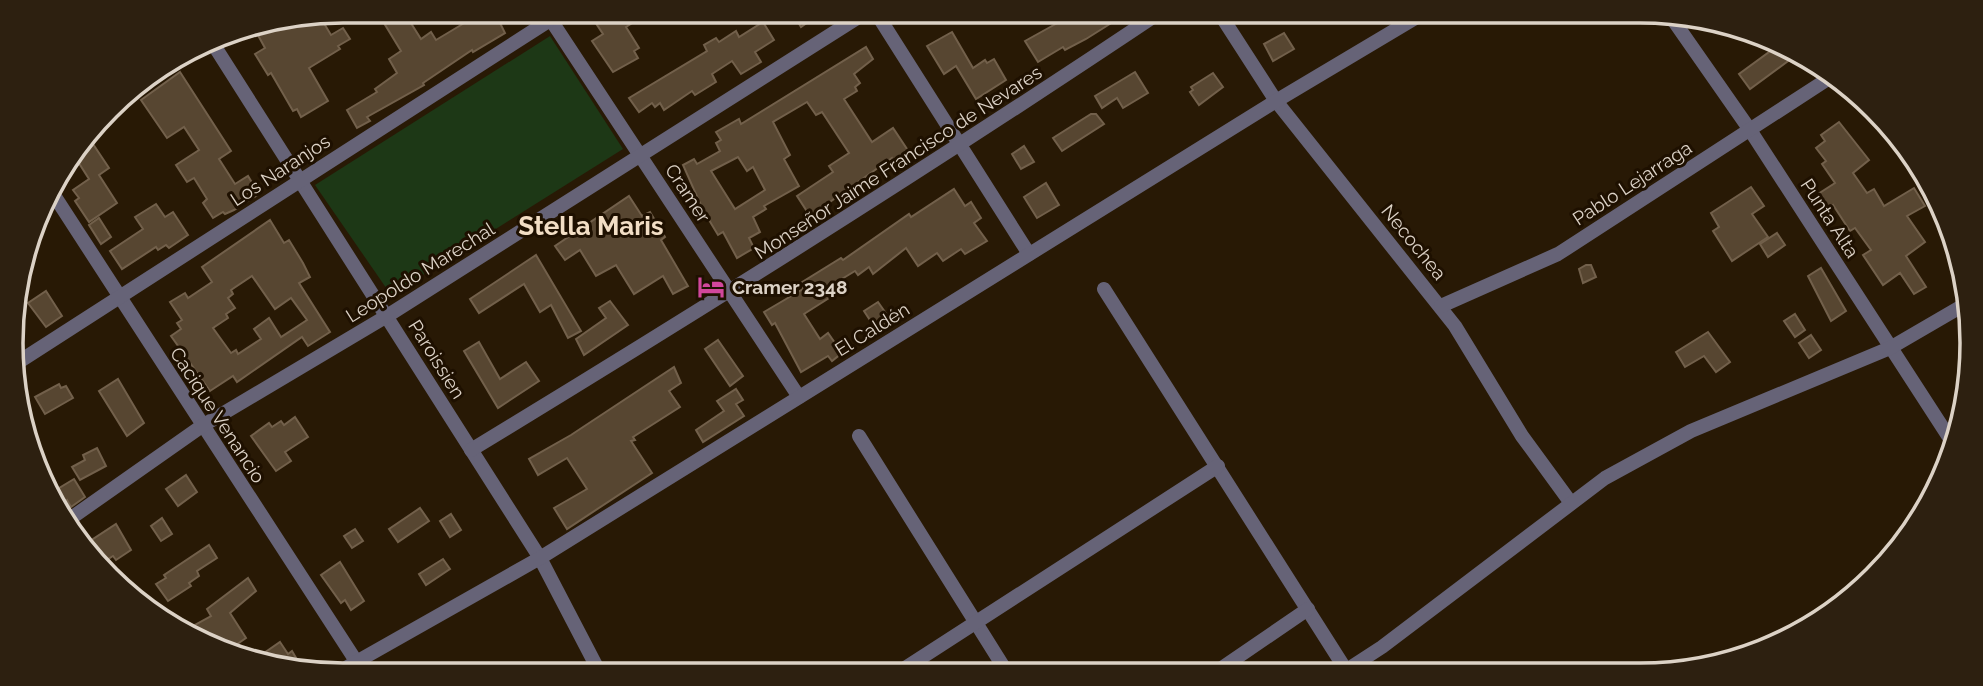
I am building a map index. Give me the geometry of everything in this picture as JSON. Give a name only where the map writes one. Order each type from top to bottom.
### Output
[{"type":"street","name":"Los Naranjos","points":[[23,360],[536,23]]},
{"type":"street","name":"Cramer","points":[[553,23],[799,397]]},
{"type":"street","name":"Leopoldo Marechal","points":[[74,516],[202,426],[387,316],[848,23]]},
{"type":"street","points":[[883,23],[1030,254]]},
{"type":"street","name":"Monseñor Jaime Francisco de Nevares","points":[[471,450],[730,293],[961,146],[1143,23]]},
{"type":"street","name":"Necochea","points":[[1226,23],[1276,101],[1441,306],[1522,436],[1571,503]]},
{"type":"street","name":"El Caldén","points":[[353,663],[540,558],[1405,23]]},
{"type":"street","name":"Punta Alta","points":[[1676,24],[1750,130],[1947,434]]},
{"type":"street","name":"Paroissien","points":[[216,49],[540,558],[595,663]]},
{"type":"street","name":"Pablo Lejarraga","points":[[1441,306],[1558,254],[1824,81]]},
{"type":"street","name":"Cacique Venancio","points":[[57,200],[356,661]]},
{"type":"street","points":[[1104,289],[1308,609],[1339,663]]},
{"type":"street","points":[[1358,663],[1605,478],[1691,431],[1890,348],[1959,308]]},
{"type":"street","points":[[859,436],[1001,663]]},
{"type":"street","points":[[913,663],[1218,466]]},
{"type":"street","points":[[1229,663],[1308,609]]},
{"type":"green space","points":[[550,36],[623,149],[391,295],[315,185]]},
{"type":"building","points":[[324,23],[331,35],[343,28],[350,39],[338,46],[340,49],[309,68],[328,101],[301,117],[297,109],[293,111],[271,73],[268,75],[255,54],[265,48],[258,35],[301,25]]},
{"type":"building","points":[[384,23],[411,23],[421,39],[431,32],[436,40],[464,23],[500,23],[505,33],[473,52],[472,50],[423,83],[424,85],[367,117],[370,121],[357,128],[347,110],[377,92],[375,89],[397,73],[389,59],[401,51]]},
{"type":"building","points":[[596,23],[632,23],[626,27],[639,48],[634,51],[638,58],[613,72],[592,41],[603,34]]},
{"type":"building","points":[[764,23],[774,40],[755,52],[761,62],[741,74],[732,61],[712,74],[716,82],[695,95],[692,91],[664,110],[660,103],[655,107],[652,103],[639,112],[629,98],[707,51],[704,45],[716,38],[719,42],[736,31],[739,37]]},
{"type":"building","points":[[1058,23],[1111,23],[1086,39],[1065,50],[1063,47],[1038,62],[1025,41]]},
{"type":"building","points":[[952,32],[973,68],[985,60],[987,63],[994,59],[1006,80],[976,99],[956,66],[944,74],[927,46]]},
{"type":"building","points":[[1284,33],[1294,49],[1273,61],[1264,44]]},
{"type":"building","points":[[866,47],[873,59],[854,74],[860,83],[855,87],[857,91],[844,99],[872,142],[893,128],[909,152],[894,162],[892,158],[810,216],[797,196],[833,172],[829,166],[849,153],[822,112],[816,115],[807,102],[773,122],[790,155],[784,159],[799,186],[764,206],[766,209],[753,217],[760,232],[749,238],[754,248],[737,258],[723,232],[718,235],[703,210],[683,165],[694,159],[697,164],[720,151],[716,143],[721,140],[716,132],[739,119],[741,124]],"holes":[[[738,157],[747,171],[753,167],[765,190],[735,209],[711,171]]]},
{"type":"building","points":[[1771,51],[1789,60],[1750,89],[1739,74]]},
{"type":"building","points":[[180,72],[231,151],[219,159],[235,184],[248,176],[259,194],[234,210],[213,218],[203,203],[207,199],[194,178],[187,182],[176,165],[199,150],[184,127],[167,138],[141,100]]},
{"type":"building","points":[[1135,72],[1148,93],[1123,108],[1117,98],[1102,108],[1095,96]]},
{"type":"building","points":[[1213,73],[1223,87],[1199,105],[1190,92],[1193,90],[1191,87]]},
{"type":"building","points":[[1091,114],[1096,114],[1104,124],[1062,151],[1053,138]]},
{"type":"building","points":[[1839,122],[1869,160],[1853,173],[1867,193],[1874,189],[1884,206],[1914,188],[1925,206],[1907,216],[1925,242],[1906,256],[1926,287],[1914,294],[1900,273],[1883,285],[1863,255],[1871,250],[1855,228],[1850,231],[1833,205],[1828,209],[1818,194],[1835,183],[1822,164],[1826,161],[1816,148],[1825,141],[1821,135]]},
{"type":"building","points":[[93,143],[109,168],[99,175],[117,203],[89,222],[75,201],[79,198],[73,190],[89,179],[79,163]]},
{"type":"building","points":[[1024,146],[1034,162],[1021,169],[1012,154]]},
{"type":"building","points":[[1046,183],[1059,205],[1037,218],[1024,197]]},
{"type":"building","points":[[1751,187],[1764,206],[1752,214],[1768,237],[1732,261],[1713,231],[1719,227],[1711,213]]},
{"type":"building","points":[[954,189],[965,206],[971,202],[981,218],[974,223],[987,241],[965,254],[961,249],[943,261],[937,253],[918,266],[906,248],[873,274],[869,267],[858,275],[855,271],[832,285],[837,293],[804,314],[820,339],[828,333],[842,353],[832,361],[828,356],[801,372],[775,323],[772,325],[764,312],[803,289],[799,284],[841,258],[843,260],[909,214],[911,217]]},
{"type":"building","points":[[629,196],[642,216],[650,212],[665,237],[661,240],[688,286],[673,294],[663,276],[634,294],[616,265],[596,276],[580,250],[565,260],[555,246]]},
{"type":"building","points":[[156,204],[165,217],[173,212],[188,235],[169,248],[166,245],[158,250],[156,247],[122,269],[110,251],[143,229],[135,217]]},
{"type":"building","points":[[99,218],[111,237],[101,244],[89,225]]},
{"type":"building","points":[[270,220],[284,243],[289,240],[303,263],[310,277],[299,283],[330,332],[308,346],[302,337],[237,382],[233,376],[210,391],[171,336],[181,329],[177,323],[182,320],[170,302],[185,293],[188,298],[212,282],[202,267]],"holes":[[[252,276],[275,309],[291,298],[307,320],[281,337],[269,318],[254,329],[261,339],[238,354],[236,350],[231,353],[213,328],[228,318],[226,314],[235,308],[228,298],[233,294],[231,290]]]},
{"type":"building","points":[[1777,233],[1785,245],[1768,257],[1760,244]]},
{"type":"building","points":[[536,255],[581,331],[568,338],[551,305],[540,312],[524,284],[479,313],[470,299]]},
{"type":"building","points":[[1591,265],[1596,277],[1583,283],[1579,269]]},
{"type":"building","points":[[1821,268],[1846,311],[1831,321],[1808,276]]},
{"type":"building","points":[[46,291],[62,316],[46,327],[28,303]]},
{"type":"building","points":[[610,301],[628,325],[584,355],[576,339],[606,318],[599,308]]},
{"type":"building","points":[[878,302],[892,322],[877,331],[864,311]]},
{"type":"building","points":[[1795,314],[1805,330],[1795,337],[1784,321]]},
{"type":"building","points":[[1708,332],[1730,362],[1716,372],[1704,356],[1685,367],[1676,352]]},
{"type":"building","points":[[1811,335],[1821,350],[1809,358],[1799,343]]},
{"type":"building","points":[[718,340],[743,376],[730,386],[705,349]]},
{"type":"building","points":[[479,342],[500,379],[526,362],[539,381],[498,408],[464,351]]},
{"type":"building","points":[[674,367],[681,383],[669,391],[680,407],[633,437],[635,440],[631,441],[652,473],[567,529],[554,508],[587,489],[567,458],[538,475],[529,459],[571,435]]},
{"type":"building","points":[[118,379],[144,423],[127,436],[99,391]]},
{"type":"building","points":[[59,384],[61,388],[66,386],[73,398],[45,414],[35,397]]},
{"type":"building","points":[[736,389],[743,400],[736,404],[744,416],[703,442],[696,430],[724,411],[717,401]]},
{"type":"building","points":[[295,417],[308,437],[285,452],[291,461],[276,471],[251,436],[269,423],[272,427],[281,421],[284,425]]},
{"type":"building","points":[[97,448],[106,466],[80,480],[72,467],[85,460],[83,455]]},
{"type":"building","points":[[186,475],[197,492],[178,506],[166,489]]},
{"type":"building","points":[[74,479],[85,497],[71,507],[58,489]]},
{"type":"building","points":[[420,508],[429,521],[398,542],[389,529]]},
{"type":"building","points":[[451,514],[461,530],[450,537],[440,521]]},
{"type":"building","points":[[162,518],[172,534],[161,541],[151,526]]},
{"type":"building","points":[[116,524],[131,550],[116,560],[113,556],[108,560],[91,540]]},
{"type":"building","points":[[355,529],[363,541],[352,548],[344,536]]},
{"type":"building","points":[[209,545],[217,558],[197,571],[199,576],[189,583],[191,586],[168,601],[156,584],[166,578],[164,575]]},
{"type":"building","points":[[443,559],[450,569],[426,585],[419,574]]},
{"type":"building","points":[[340,562],[364,601],[351,610],[345,600],[341,603],[321,575]]},
{"type":"building","points":[[248,578],[256,591],[230,613],[246,638],[236,645],[193,626],[211,616],[207,609]]},
{"type":"building","points":[[280,642],[288,654],[292,651],[297,660],[281,657],[264,653]]},
{"type":"place","name":"Cramer 2348","points":[[711,287]]},
{"type":"district","name":"Stella Maris","points":[[591,226]]}]
